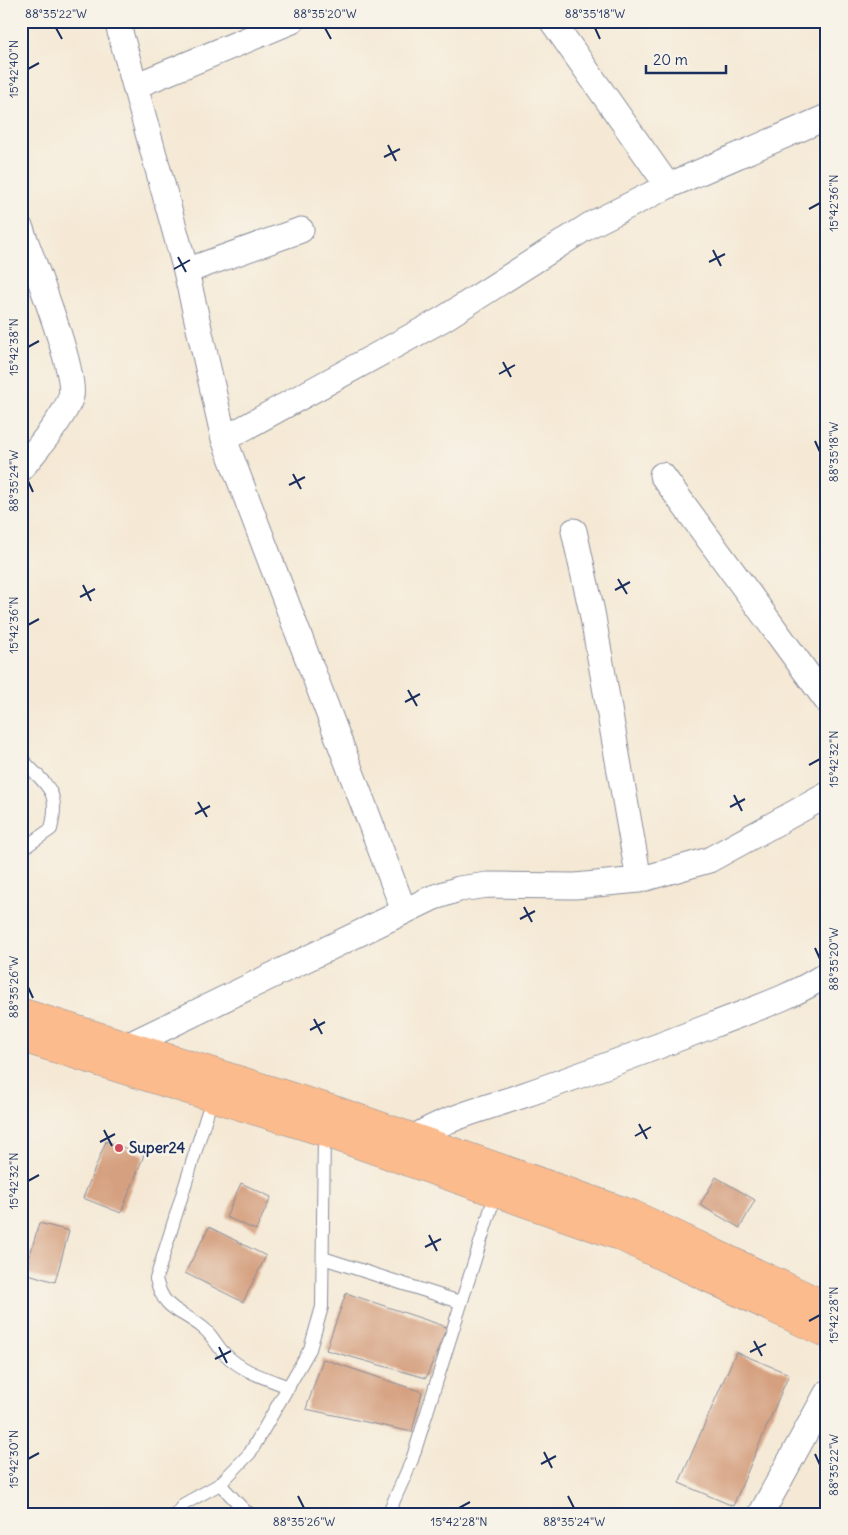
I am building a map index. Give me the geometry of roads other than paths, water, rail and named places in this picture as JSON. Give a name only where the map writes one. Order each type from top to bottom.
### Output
[{"type":"main road","points":[[21,1012],[129,1044],[216,1085]]},
{"type":"main road","points":[[21,1038],[104,1063],[216,1085],[329,1121],[413,1137],[827,1334]]},
{"type":"main road","points":[[329,1121],[391,1156],[501,1180],[632,1214],[827,1306]]},
{"type":"street","points":[[117,21],[186,271],[224,439],[404,911]]},
{"type":"street","points":[[135,86],[292,21]]},
{"type":"street","points":[[552,21],[668,186]]},
{"type":"street","points":[[224,439],[443,319],[590,225],[668,186],[827,117]]},
{"type":"street","points":[[21,229],[69,369],[71,396],[50,432],[21,469]]},
{"type":"street","points":[[186,271],[301,230]]},
{"type":"street","points":[[662,475],[827,701]]},
{"type":"street","points":[[574,531],[592,612],[639,880]]},
{"type":"street","points":[[104,1063],[129,1044],[432,898],[459,888],[600,885],[639,880],[710,860],[827,795]]},
{"type":"street","points":[[391,1156],[413,1137],[468,1114],[598,1070],[760,1007],[827,974]]},
{"type":"street","points":[[760,1514],[827,1393]]},
{"type":"lane","points":[[21,758],[53,794],[56,810],[51,829],[21,850]]},
{"type":"lane","points":[[216,1085],[156,1279],[167,1305],[202,1327],[224,1353],[242,1369],[289,1387]]},
{"type":"lane","points":[[176,1514],[184,1504],[220,1484],[250,1453],[310,1349],[322,1307],[329,1121]]},
{"type":"lane","points":[[388,1514],[412,1460],[460,1302],[501,1180]]},
{"type":"lane","points":[[323,1258],[460,1302]]},
{"type":"lane","points":[[220,1484],[245,1511],[251,1514]]},
{"type":"place","name":"Super24","points":[[119,1148]]}]
